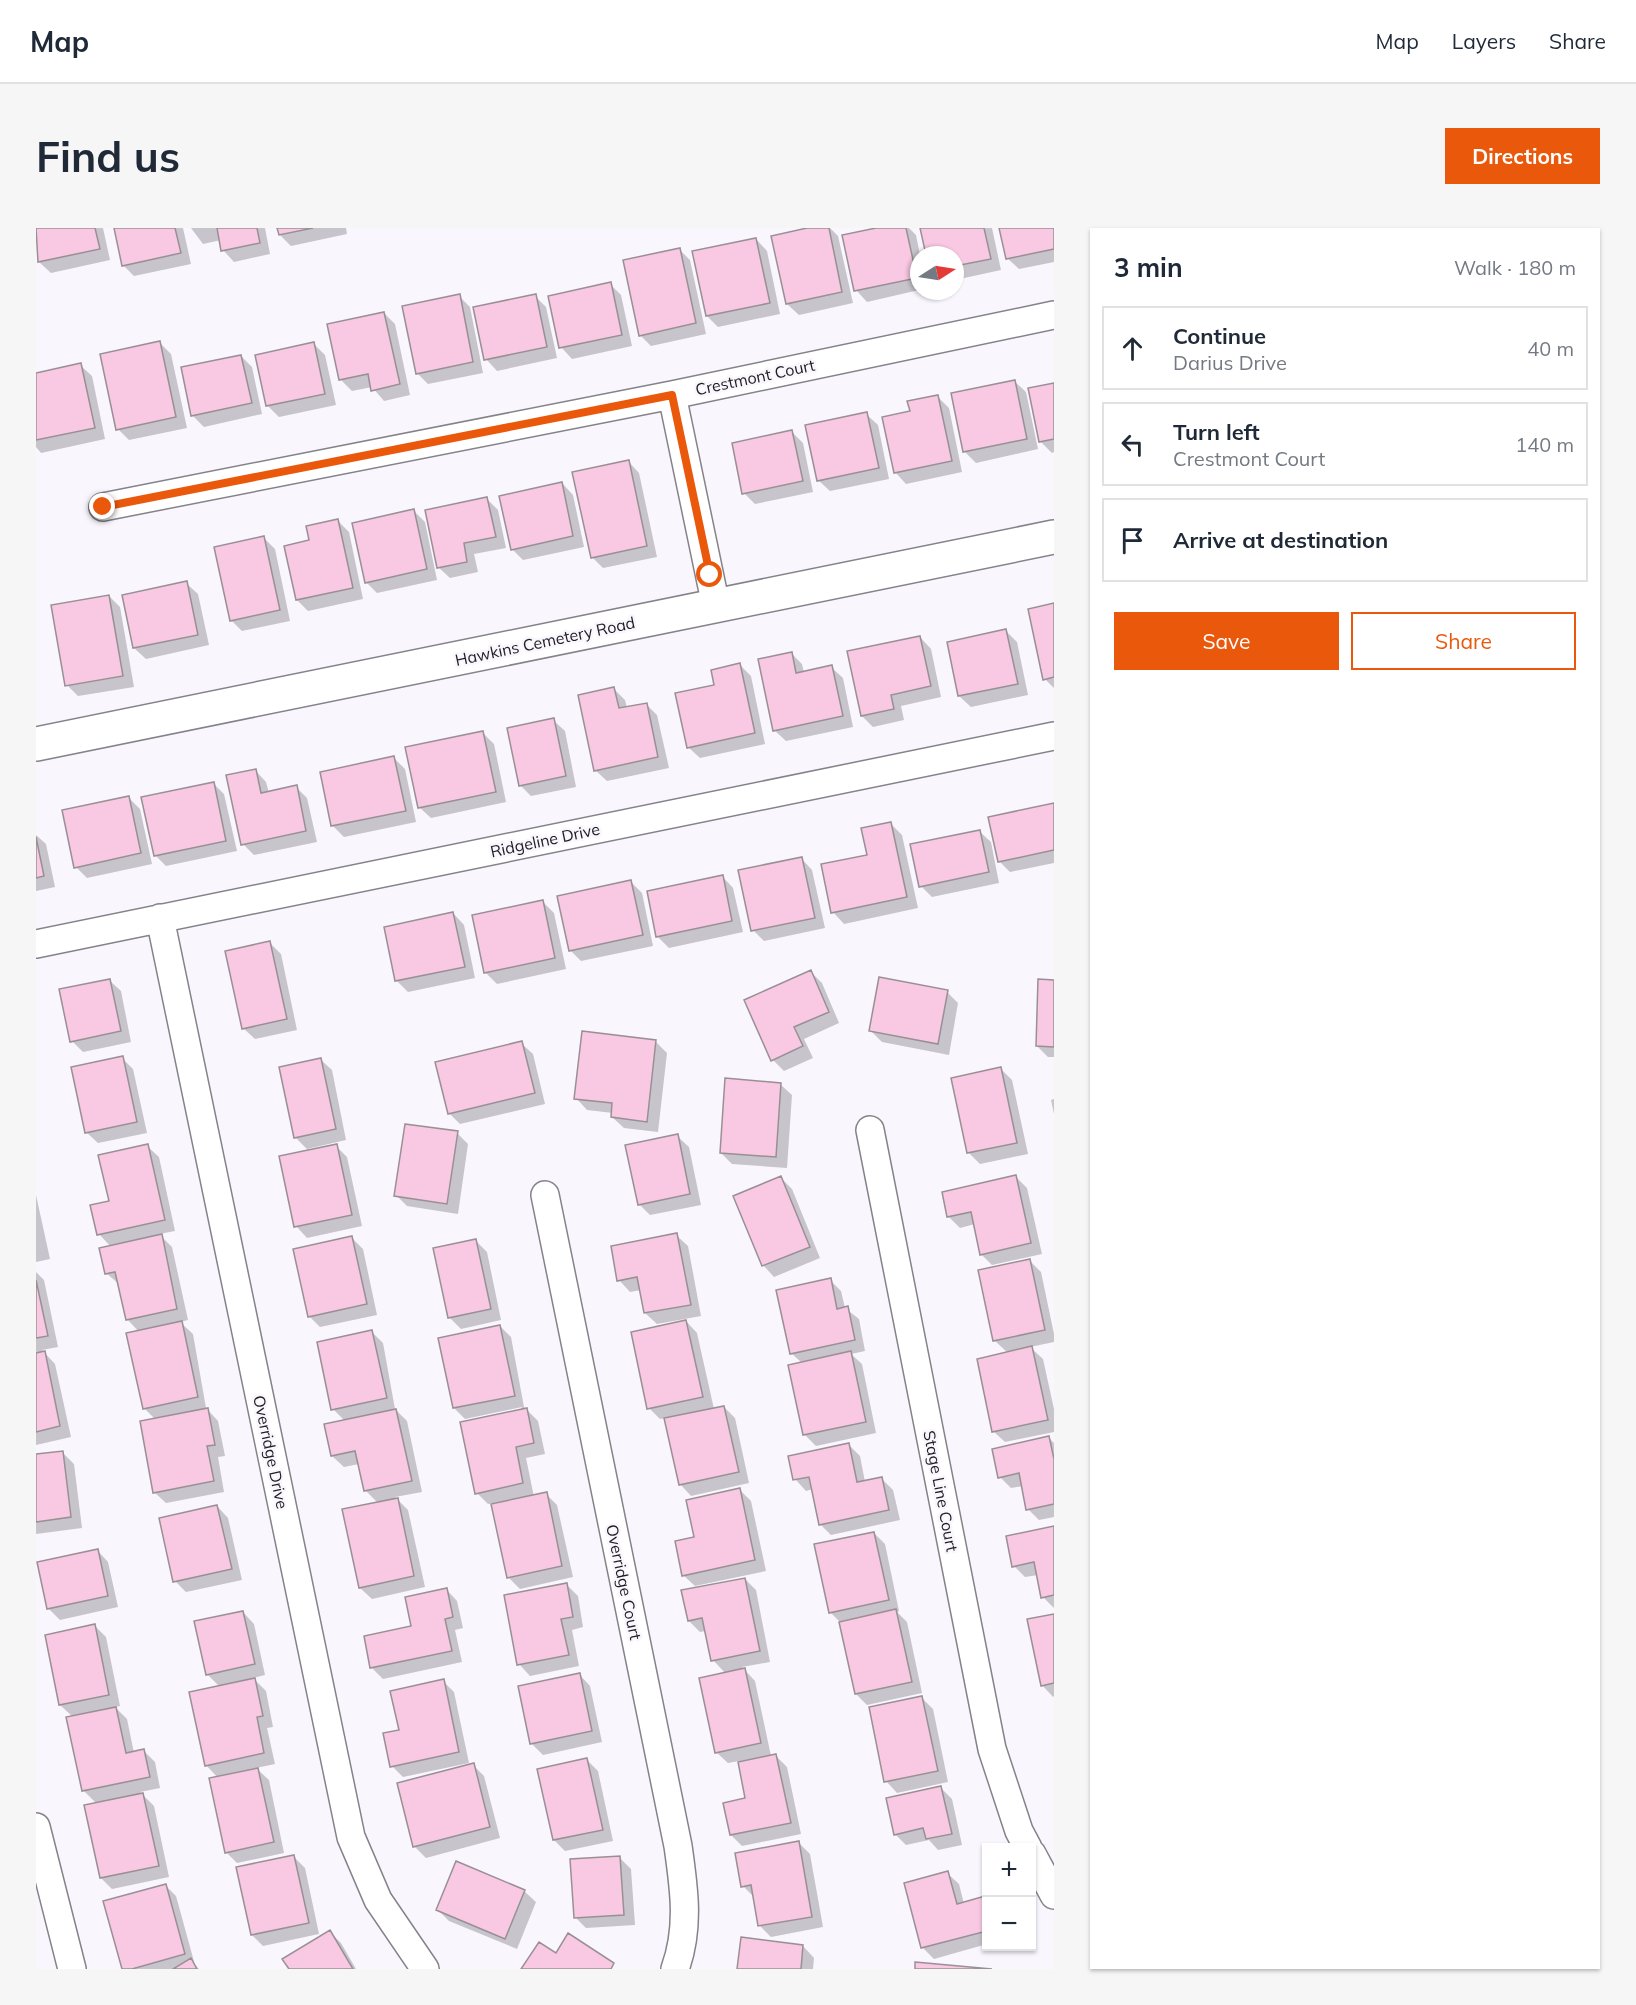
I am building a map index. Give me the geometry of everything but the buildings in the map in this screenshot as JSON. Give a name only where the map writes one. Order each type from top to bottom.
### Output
[{"type":"street","name":"Crestmont Court","points":[[103,507],[672,395],[1054,315]]},
{"type":"street","points":[[672,395],[716,606]]},
{"type":"street","name":"Hawkins Cemetery Road","points":[[36,744],[1054,537]]},
{"type":"street","name":"Ridgeline Drive","points":[[36,944],[1054,736]]},
{"type":"street","name":"Overridge Drive","points":[[160,918],[351,1837],[378,1900],[425,1969]]},
{"type":"street","name":"Stage Line Court","points":[[870,1130],[992,1749],[1019,1831],[1025,1843]]},
{"type":"street","name":"Overridge Court","points":[[545,1195],[678,1846],[686,1902],[681,1952],[675,1969]]},
{"type":"street","points":[[36,1827],[72,1969]]},
{"type":"street","points":[[1036,1861],[1054,1895]]},
{"type":"route","points":[[103,507],[672,395],[710,575]]}]
